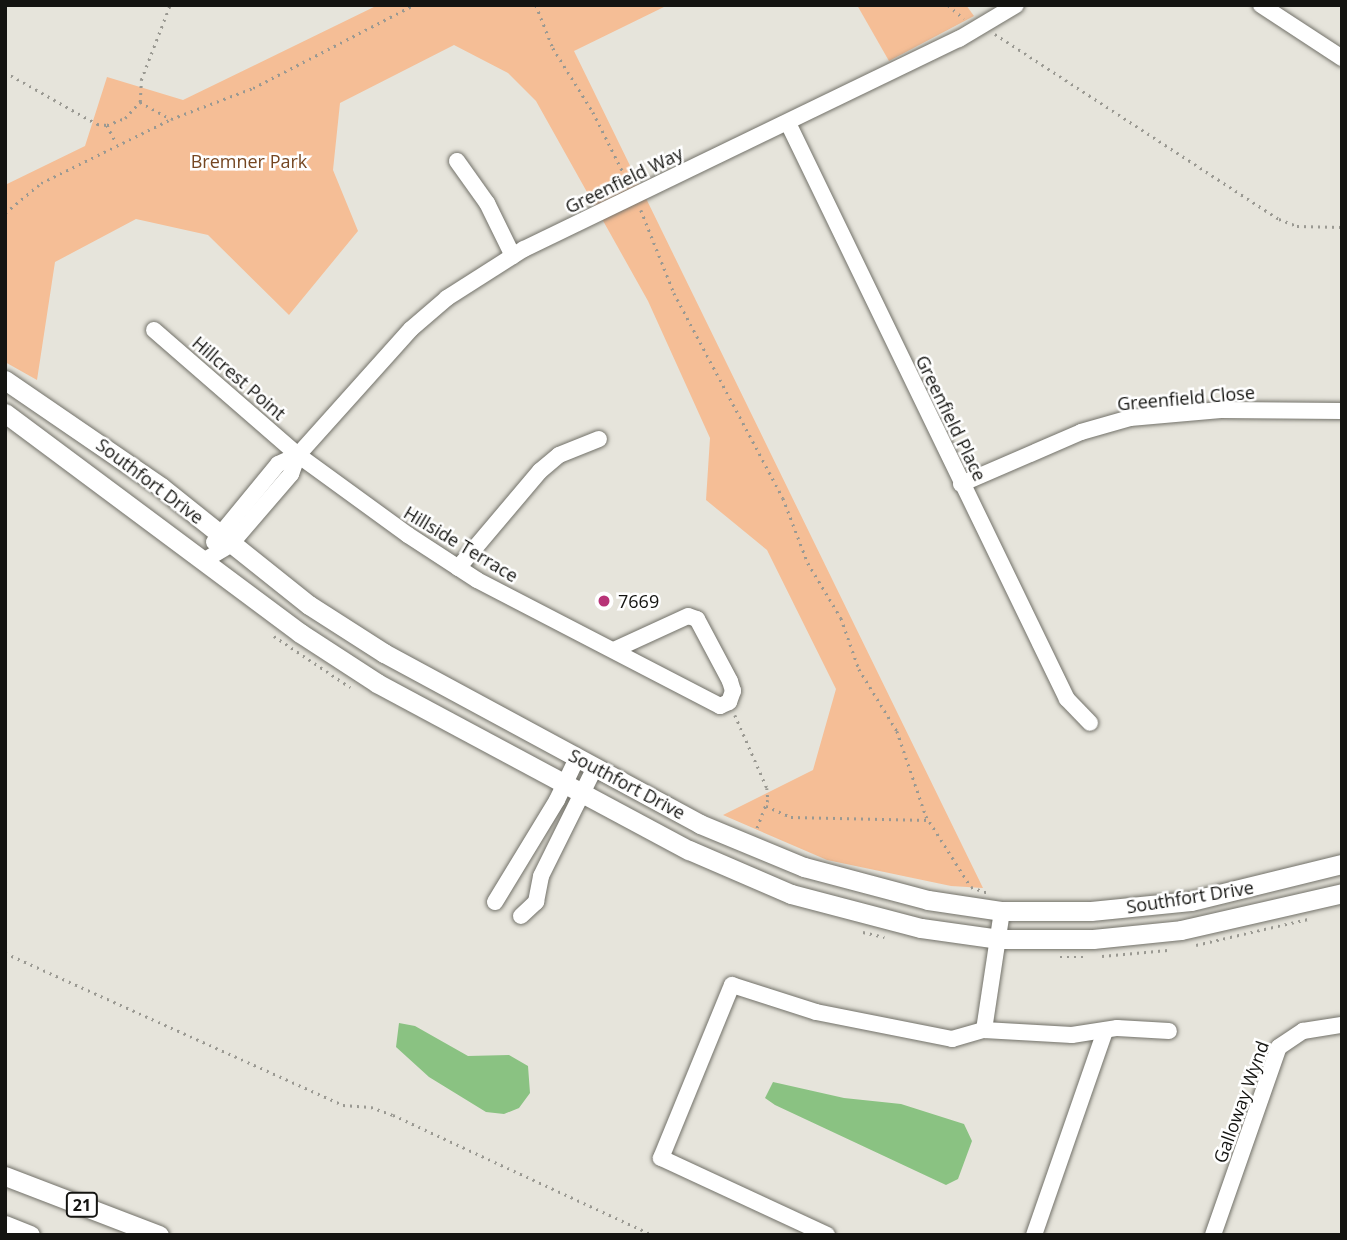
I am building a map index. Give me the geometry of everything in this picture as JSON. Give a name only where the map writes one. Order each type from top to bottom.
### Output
[{"type":"main road","name":"Southfort Drive","points":[[5,380],[81,430],[224,539],[384,653],[700,824],[804,867],[891,892],[1002,911],[1090,911],[1191,901],[1342,864]]},
{"type":"main road","name":"Southfort Drive","points":[[5,413],[300,633],[377,682],[689,850],[791,894],[921,928],[999,939],[1093,939],[1181,930],[1342,893]]},
{"type":"main road","name":"21","points":[[5,1176],[159,1235]]},
{"type":"main road","points":[[5,1225],[30,1235]]},
{"type":"street","name":"Greenfield Way","points":[[205,560],[291,474],[298,455],[411,329],[447,298],[513,256],[788,123],[1016,5]]},
{"type":"street","points":[[1261,5],[1342,58]]},
{"type":"street","name":"Greenfield Place","points":[[788,123],[1067,699],[1090,723]]},
{"type":"street","points":[[457,160],[486,203],[513,256]]},
{"type":"street","name":"Hillcrest Point","points":[[154,330],[298,455]]},
{"type":"street","name":"Greenfield Close","points":[[961,484],[1081,432],[1130,418],[1221,411],[1342,411]]},
{"type":"street","points":[[458,568],[540,471],[559,455],[599,439]]},
{"type":"street","name":"Hillside Terrace","points":[[298,455],[359,503],[458,568],[720,706],[729,702]]},
{"type":"street","points":[[614,650],[688,616],[697,619],[730,681],[733,691],[729,702]]},
{"type":"street","points":[[521,916],[536,902],[541,876],[574,789],[577,758]]},
{"type":"street","points":[[495,901],[574,789],[595,767]]},
{"type":"street","points":[[984,1030],[1002,911]]},
{"type":"street","points":[[827,1235],[661,1158],[732,985],[816,1012],[952,1039],[984,1030],[1072,1035],[1105,1031],[1169,1031]]},
{"type":"street","name":"Galloway Wynd","points":[[1213,1235],[1279,1048],[1303,1031],[1342,1025]]},
{"type":"street","points":[[1034,1235],[1105,1031]]},
{"type":"path","points":[[107,125],[132,113],[140,102],[141,80],[170,5]]},
{"type":"path","points":[[5,213],[41,183],[116,143],[253,88],[414,5]]},
{"type":"path","points":[[536,5],[553,48],[593,112],[634,196],[669,283],[721,390],[741,417],[762,466],[783,498],[808,563],[841,618],[859,669],[897,731],[929,820],[972,887]]},
{"type":"path","points":[[947,5],[1279,219],[1297,226],[1342,227]]},
{"type":"path","points":[[5,72],[107,125],[116,143]]},
{"type":"path","points":[[140,102],[171,119]]},
{"type":"path","points":[[729,702],[765,781],[766,806],[757,828]]},
{"type":"path","points":[[766,806],[791,817],[929,820]]},
{"type":"path","points":[[5,953],[344,1105],[371,1107],[393,1115],[653,1235]]},
{"type":"green space","name":"Bremner Park","points":[[378,5],[668,5],[574,51],[983,888],[951,886],[827,860],[723,815],[813,770],[836,689],[767,550],[706,500],[710,438],[648,301],[536,101],[508,73],[454,45],[340,103],[333,170],[358,231],[289,315],[208,235],[136,219],[55,262],[37,380],[5,362],[5,185],[85,146],[107,77],[183,100]]},
{"type":"green space","points":[[857,5],[966,5],[974,16],[889,61]]},
{"type":"shaded area","points":[[399,1023],[415,1026],[468,1056],[509,1055],[528,1066],[530,1093],[519,1108],[504,1114],[486,1112],[429,1077],[396,1047]]},
{"type":"shaded area","points":[[773,1082],[844,1098],[901,1104],[964,1124],[972,1141],[958,1179],[946,1185],[775,1105],[765,1098]]},
{"type":"place","name":"7669","points":[[604,601]]}]
